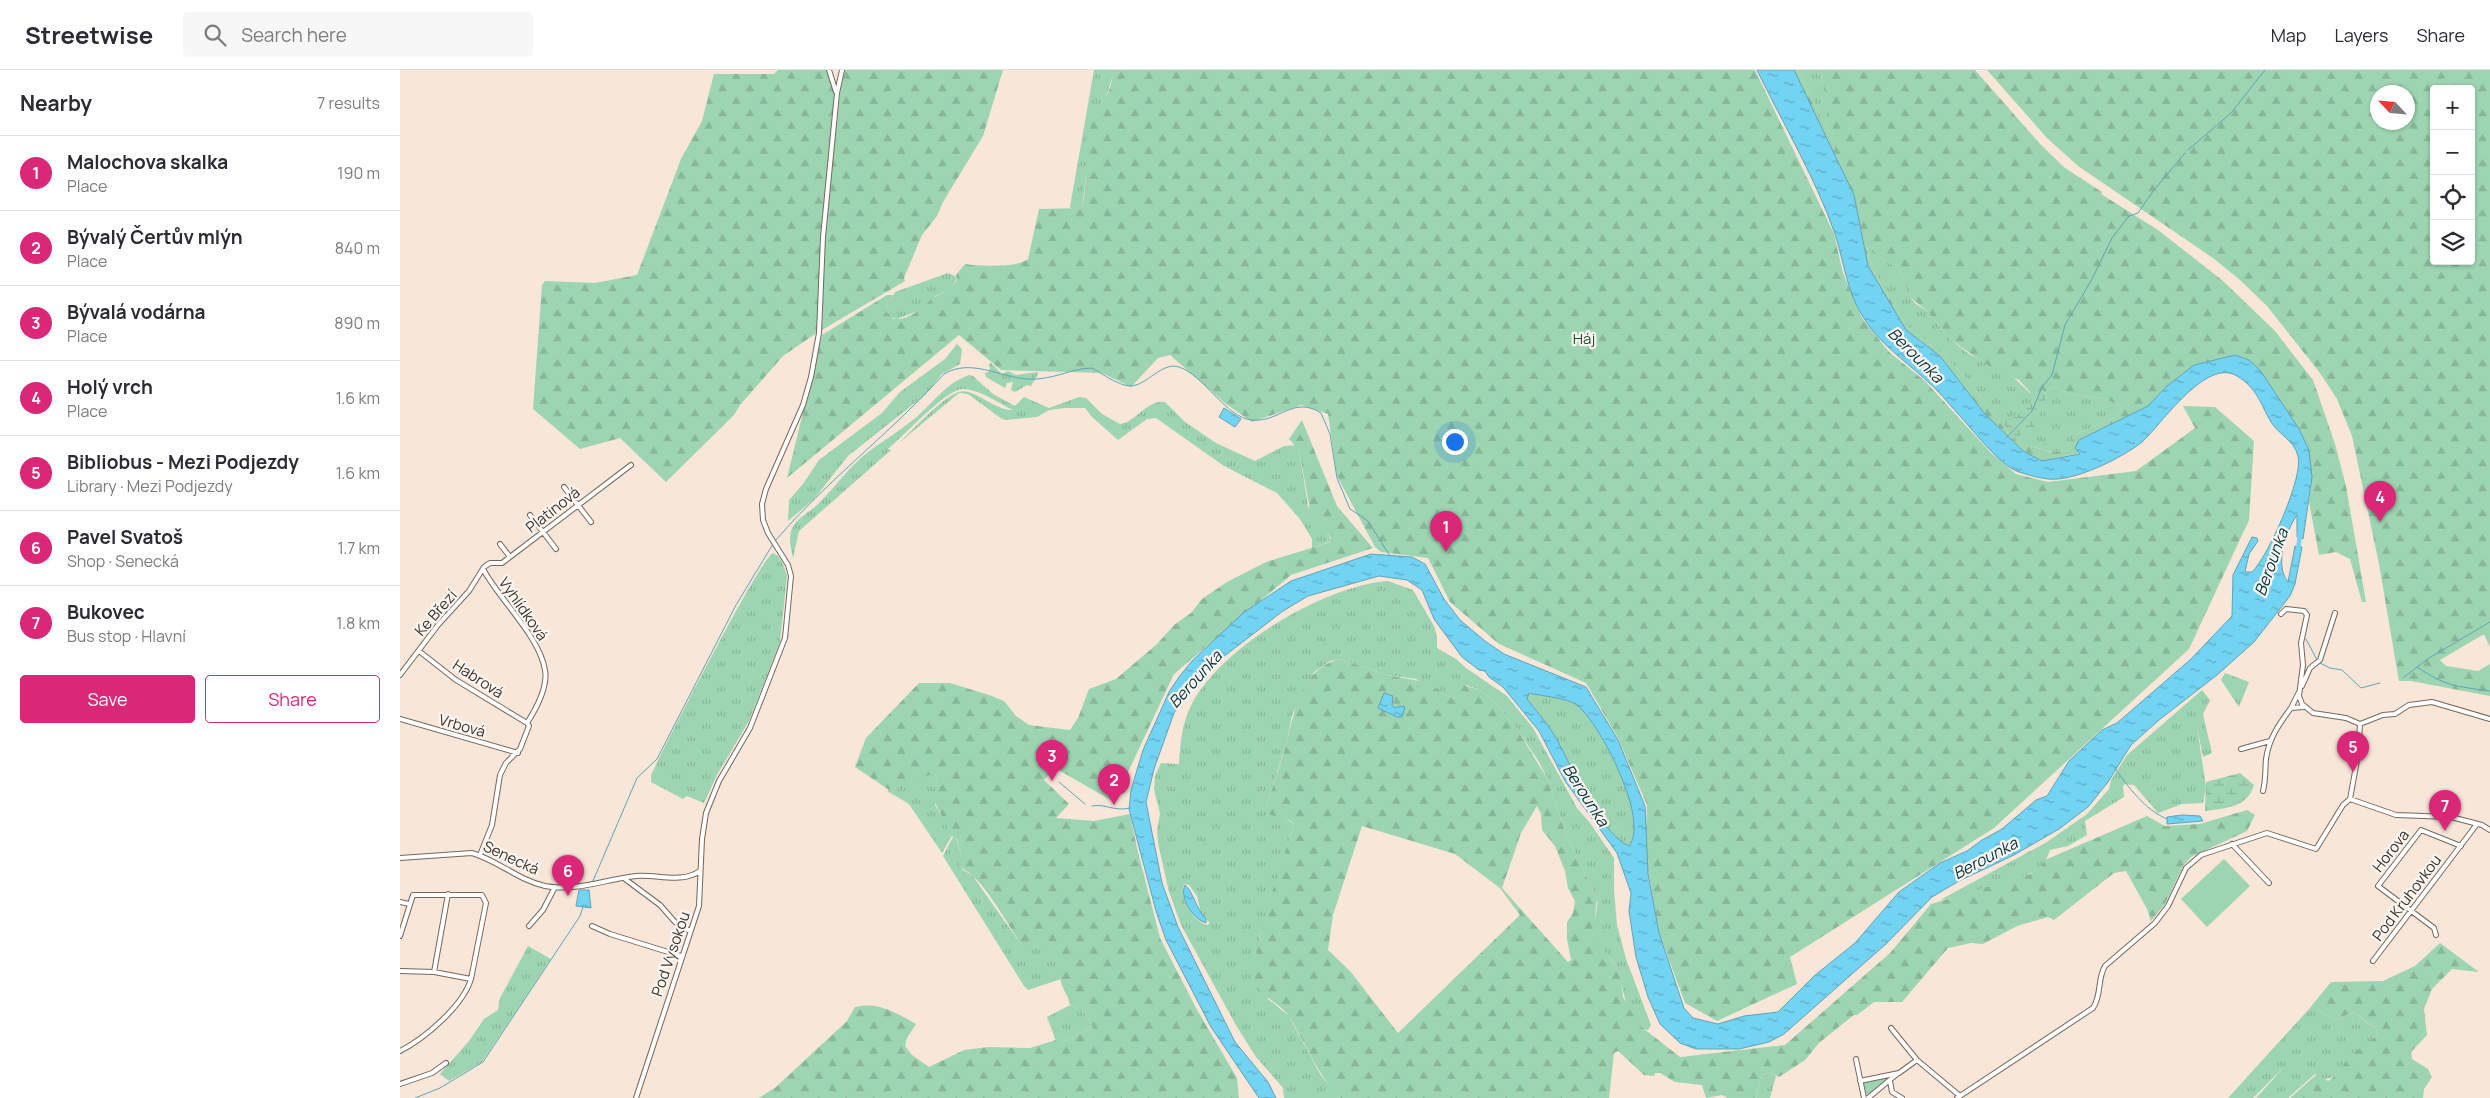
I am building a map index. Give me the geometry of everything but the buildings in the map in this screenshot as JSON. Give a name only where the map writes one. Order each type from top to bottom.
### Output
[{"type":"street","points":[[829,70],[837,94]]},
{"type":"street","name":"Pod Vysokou","points":[[636,1098],[681,956],[699,906],[700,871],[706,813],[719,781],[750,728],[785,638],[791,576],[788,565],[768,533],[763,520],[762,504],[766,489],[803,406],[816,350],[819,333],[823,237],[837,94],[842,70]]},
{"type":"street","name":"Platinová","points":[[486,565],[502,562],[510,557],[630,465]]},
{"type":"street","points":[[564,487],[591,522]]},
{"type":"street","points":[[530,515],[556,549]]},
{"type":"street","points":[[500,544],[510,557]]},
{"type":"street","name":"Ke Březí","points":[[400,675],[438,625],[469,591],[486,565]]},
{"type":"street","name":"Vyhlídková","points":[[480,855],[492,825],[500,775],[506,763],[518,753],[529,726],[527,723],[536,709],[544,685],[545,671],[536,646],[483,569]]},
{"type":"street","points":[[2281,614],[2288,609],[2304,611],[2307,615],[2301,643],[2303,665],[2300,701],[2304,707],[2313,713],[2346,718],[2360,724],[2383,715],[2395,714],[2409,705],[2432,702],[2490,719]]},
{"type":"street","points":[[2262,791],[2270,741],[2277,727],[2291,708],[2307,673],[2320,660],[2335,613]]},
{"type":"street","name":"Habrová","points":[[419,651],[456,680],[527,723]]},
{"type":"street","points":[[2291,708],[2304,707]]},
{"type":"street","name":"Vrbová","points":[[400,719],[518,753]]},
{"type":"street","points":[[1891,1028],[1917,1060],[1959,1097],[2093,1008],[2099,998],[2104,966],[2154,923],[2168,906],[2186,868],[2196,858],[2205,852],[2272,833],[2316,849],[2343,805],[2350,799],[2358,755],[2360,724]]},
{"type":"street","points":[[2240,749],[2270,741]]},
{"type":"street","points":[[2350,799],[2396,815],[2451,817],[2477,824],[2490,830]]},
{"type":"street","name":"Pod Kruhovkou","points":[[2373,961],[2477,824]]},
{"type":"street","name":"Horova","points":[[2411,910],[2378,886],[2421,830],[2461,846]]},
{"type":"street","points":[[2232,844],[2269,883]]},
{"type":"street","name":"Senecká","points":[[400,858],[423,858],[458,853],[480,855],[520,877],[555,887],[594,884],[636,876],[664,878],[694,875],[700,871]]},
{"type":"street","points":[[625,879],[660,905],[675,922],[690,931]]},
{"type":"street","points":[[529,926],[543,910],[555,887]]},
{"type":"street","points":[[400,936],[411,897],[416,894],[482,895],[486,900],[471,980],[462,998],[426,1034],[400,1051]]},
{"type":"street","points":[[434,972],[448,894]]},
{"type":"street","points":[[400,902],[409,904]]},
{"type":"street","points":[[2411,910],[2434,928],[2436,935]]},
{"type":"street","points":[[592,926],[610,934],[681,956]]},
{"type":"street","points":[[400,971],[434,972],[471,980]]},
{"type":"street","points":[[1856,1059],[1860,1081],[1866,1098],[1917,1060]]},
{"type":"street","points":[[400,1084],[432,1073],[446,1063]]},
{"type":"street","points":[[1860,1081],[1899,1072]]},
{"type":"street","points":[[1890,1081],[1892,1092],[1902,1098]]},
{"type":"green space","points":[[778,70],[828,70],[836,93],[818,297],[818,332],[783,356],[740,405],[734,415],[666,482],[620,438],[580,449],[533,409],[542,285],[545,281],[595,283],[637,275],[681,159],[702,121],[714,74],[774,74]]},
{"type":"green space","points":[[845,70],[1003,70],[983,136],[943,202],[937,216],[922,235],[904,278],[905,281],[822,330],[825,237],[840,93]]},
{"type":"green space","points":[[1094,70],[1112,70],[1113,75],[1104,103],[1093,120],[1082,208],[1072,209],[1070,207]]},
{"type":"green space","name":"Háj","points":[[1112,70],[1755,70],[1834,234],[1843,273],[1862,318],[1889,352],[1925,381],[1991,453],[2016,474],[2048,482],[2136,471],[2195,428],[2183,406],[2215,407],[2254,441],[2249,520],[2189,649],[1994,828],[1790,957],[1797,984],[1717,1021],[1685,1003],[1659,933],[1645,853],[1647,805],[1618,738],[1586,683],[1499,644],[1450,602],[1428,558],[1381,552],[1375,547],[1337,476],[1328,414],[1301,405],[1252,422],[1226,404],[1170,355],[1158,358],[1131,387],[1102,373],[1001,370],[959,335],[787,478],[822,335],[887,295],[893,295],[886,308],[893,319],[912,315],[951,287],[956,282],[956,275],[965,264],[998,266],[1023,262],[1028,259],[1039,209],[1082,208],[1090,127],[1109,89]]},
{"type":"green space","points":[[1792,70],[1797,70],[1828,130],[1834,135],[1820,70],[1975,70],[2041,145],[2065,168],[2102,192],[2101,194],[2158,230],[2222,280],[2275,331],[2313,380],[2335,444],[2346,486],[2366,602],[2362,602],[2350,559],[2336,552],[2319,555],[2309,502],[2312,477],[2275,394],[2260,370],[2235,355],[2194,365],[2167,386],[2148,406],[2079,440],[2080,453],[2042,461],[2023,451],[1985,414],[1940,356],[1906,330],[1868,266],[1854,195]],"holes":[[[1869,245],[1881,258],[1898,267],[1910,297],[1927,311],[1951,340],[1987,365],[2019,380],[2037,400],[2040,395],[2055,387],[2074,395],[2106,399],[2122,407],[2120,413],[2110,420],[2079,433],[2060,451],[2052,452],[2021,444],[2011,437],[1971,384],[1943,354],[1907,326],[1881,284],[1869,258],[1867,246]]]},
{"type":"green space","points":[[1797,70],[1820,70],[1835,136],[1828,130]]},
{"type":"green space","points":[[1987,70],[2490,70],[2490,647],[2484,634],[2440,660],[2446,666],[2478,671],[2490,664],[2490,696],[2411,681],[2399,681],[2379,564],[2352,436],[2337,399],[2320,373],[2267,306],[2240,280],[2213,258],[2078,166],[2046,137]]},
{"type":"green space","points":[[1869,244],[1881,258],[1898,267],[1910,297],[1916,304],[1927,311],[1951,340],[1969,354],[2011,375],[2030,393],[2040,395],[2055,387],[2074,395],[2106,399],[2122,407],[2120,413],[2110,420],[2079,433],[2060,451],[2053,452],[2021,444],[2011,437],[1971,384],[1943,354],[1907,326],[1881,284],[1869,258],[1867,246]]},
{"type":"green space","points":[[948,273],[957,277],[952,288],[936,296],[923,309],[897,319],[889,317],[886,308],[895,292]]},
{"type":"green space","points":[[957,344],[962,349],[960,364],[942,374],[925,395],[848,456],[814,499],[788,521],[789,500],[803,484],[819,460],[882,413],[900,392],[945,359]]},
{"type":"green space","points":[[991,363],[1002,374],[1008,371],[1016,375],[1038,372],[1038,374],[1031,386],[1027,385],[1015,392],[1011,390],[1013,382],[1007,383],[1005,388],[986,377],[985,373],[990,371],[989,364]]},
{"type":"green space","points":[[969,375],[973,376],[993,394],[1015,406],[1024,397],[1049,408],[1079,397],[1086,398],[1102,414],[1120,424],[1132,419],[1152,404],[1165,402],[1185,422],[1216,443],[1255,461],[1284,446],[1296,445],[1299,450],[1308,506],[1332,541],[1312,548],[1312,539],[1300,519],[1277,493],[1224,466],[1156,418],[1147,419],[1118,440],[1092,417],[1085,408],[1049,410],[1037,417],[1006,420],[968,394],[959,393],[900,442],[937,406],[959,392],[971,393],[1000,407],[1013,410],[982,394],[963,389],[956,391],[936,405],[888,449],[891,450],[799,531],[793,558],[790,537],[794,525],[817,505],[864,456],[914,419],[953,383]]},
{"type":"green space","points":[[2043,389],[2046,402],[2033,430],[2016,437],[2004,425],[2008,418],[2020,413]]},
{"type":"green space","points":[[1302,420],[1337,506],[1373,548],[1291,575],[1174,674],[1114,802],[1055,768],[1044,780],[1069,804],[1056,818],[1094,821],[1130,814],[1160,938],[1196,1008],[1237,1078],[1239,1098],[759,1098],[776,1087],[847,1021],[855,1007],[880,1007],[916,1024],[907,1038],[905,1046],[912,1055],[929,1067],[964,1050],[988,1047],[1030,1048],[1056,1040],[1063,1042],[1093,1028],[1085,1013],[1070,1005],[1061,982],[1061,960],[1055,945],[1050,942],[1031,947],[1022,946],[980,883],[958,864],[961,854],[957,839],[952,836],[933,799],[938,783],[935,773],[889,790],[855,767],[866,738],[919,683],[950,683],[992,696],[1004,701],[1016,716],[1029,725],[1070,730],[1078,718],[1089,689],[1116,679],[1157,644],[1174,625],[1191,613],[1202,599],[1227,582],[1266,562],[1331,542],[1331,538],[1311,515],[1299,450],[1289,439]]},
{"type":"green space","points":[[773,553],[778,556],[783,564],[787,576],[780,642],[749,721],[717,775],[704,803],[687,796],[683,799],[651,782],[651,775],[732,619],[764,563]]},
{"type":"green space","points":[[1388,581],[1413,590],[1434,626],[1437,636],[1437,648],[1456,659],[1507,696],[1533,728],[1577,808],[1590,823],[1614,858],[1617,925],[1626,959],[1651,1025],[1648,1030],[1641,1027],[1630,1013],[1615,965],[1594,937],[1593,929],[1597,899],[1564,829],[1548,780],[1539,762],[1517,729],[1491,698],[1480,690],[1466,685],[1455,699],[1416,679],[1387,675],[1340,659],[1330,661],[1314,672],[1292,715],[1287,741],[1266,807],[1266,813],[1284,817],[1294,824],[1259,939],[1258,951],[1268,999],[1289,1016],[1320,1074],[1340,1098],[1284,1098],[1283,1088],[1256,1057],[1237,1027],[1181,925],[1169,892],[1158,843],[1157,829],[1160,814],[1154,789],[1155,776],[1161,763],[1179,764],[1186,718],[1198,694],[1217,670],[1270,627],[1301,609],[1332,595],[1362,585]],"holes":[[[1184,884],[1189,885],[1197,896],[1201,914],[1210,923],[1207,925],[1197,919],[1186,903],[1183,890]]]},
{"type":"green space","points":[[1340,659],[1387,675],[1425,682],[1454,699],[1462,685],[1480,690],[1491,698],[1517,729],[1548,780],[1564,829],[1597,899],[1593,934],[1616,967],[1621,981],[1623,997],[1639,1025],[1680,1057],[1785,1045],[1890,953],[1931,904],[2030,874],[2041,867],[2045,860],[2147,816],[2165,826],[2200,824],[2247,810],[2255,815],[2247,831],[2191,857],[2183,866],[2165,904],[2151,921],[2147,909],[2126,871],[2114,873],[2054,920],[2048,917],[2017,926],[1983,944],[1971,943],[1948,948],[1902,1002],[1874,1002],[1820,1042],[1805,1060],[1779,1077],[1771,1073],[1761,1075],[1756,1098],[1728,1098],[1722,1095],[1706,1098],[1702,1085],[1675,1082],[1660,1073],[1655,1073],[1654,1076],[1644,1075],[1618,1051],[1614,1053],[1609,1098],[1340,1098],[1319,1070],[1288,1015],[1260,988],[1256,982],[1254,970],[1262,930],[1294,824],[1288,819],[1266,813],[1266,807],[1302,691],[1317,671],[1327,664]],"holes":[[[1384,693],[1393,696],[1392,704],[1395,708],[1401,706],[1392,715],[1386,712]],[[1537,806],[1541,814],[1542,830],[1555,846],[1565,871],[1568,888],[1575,901],[1573,913],[1567,922],[1567,939],[1571,960],[1568,962],[1502,888],[1521,833]],[[1362,826],[1455,854],[1500,888],[1520,915],[1398,1033],[1350,971],[1328,950],[1333,915]]]},
{"type":"green space","points":[[2225,673],[2249,682],[2239,707],[2221,680]]},
{"type":"green space","points":[[2202,690],[2210,700],[2203,714],[2212,753],[2203,757],[2197,727],[2206,787],[2203,803],[2182,804],[2158,813],[2134,785],[2125,784],[2123,786],[2124,797],[2085,821],[2087,835],[2068,846],[2050,850],[2041,867],[2035,871],[1993,887],[1940,900],[2047,842],[2087,814],[2109,789],[2111,780],[2127,755]]},
{"type":"green space","points":[[1529,693],[1561,699],[1577,705],[1598,731],[1620,773],[1628,795],[1633,816],[1634,834],[1629,846],[1607,827],[1596,812],[1554,735],[1527,699]]},
{"type":"green space","points":[[930,773],[935,773],[938,783],[935,805],[953,834],[942,853],[909,804],[887,791]]},
{"type":"green space","points":[[2240,773],[2254,785],[2251,793],[2235,806],[2205,811],[2206,782]]},
{"type":"green space","points":[[953,837],[956,838],[961,854],[959,864],[963,870],[972,875],[1022,946],[1050,942],[1055,944],[1061,957],[1061,979],[1028,990],[1024,986],[943,856]]},
{"type":"green space","points":[[2224,859],[2250,886],[2207,927],[2181,899]]},
{"type":"green space","points":[[2440,943],[2479,972],[2452,969],[2432,989],[2424,1009],[2427,1035],[2411,1052],[2412,1059],[2428,1069],[2432,1077],[2424,1089],[2423,1098],[2290,1098],[2317,1074],[2328,1081],[2339,1071],[2351,1055],[2377,1035],[2376,1028],[2358,1015],[2350,1014],[2338,1020],[2324,1015],[2318,1009],[2309,1009],[2331,982],[2383,981],[2415,966]]},
{"type":"green space","points":[[528,946],[551,959],[482,1062],[449,1081],[440,1074],[469,1041],[484,1019],[498,1010],[500,998]]},
{"type":"green space","points":[[1070,1005],[1085,1013],[1093,1028],[1063,1042],[1056,1041],[1047,1017]]},
{"type":"green space","points":[[2309,1009],[2318,1009],[2324,1015],[2338,1020],[2350,1014],[2358,1015],[2376,1028],[2377,1035],[2368,1045],[2355,1053],[2334,1077],[2325,1079],[2315,1074],[2288,1098],[2256,1098],[2285,1066],[2253,1098],[2228,1098]]},
{"type":"green space","points":[[1771,1073],[1776,1076],[1770,1098],[1756,1098],[1761,1075]]},
{"type":"green space","points":[[1896,1074],[1869,1095],[1865,1093],[1863,1085],[1865,1080]]},
{"type":"water","name":"Berounka","points":[[1757,70],[1794,70],[1854,195],[1868,266],[1906,330],[1940,356],[1984,413],[2023,451],[2042,461],[2080,454],[2075,448],[2079,440],[2148,406],[2167,386],[2194,365],[2235,355],[2249,360],[2260,370],[2299,429],[2309,450],[2312,477],[2303,539],[2297,537],[2297,515],[2289,530],[2283,548],[2282,567],[2288,582],[2295,546],[2302,547],[2295,584],[2290,596],[2254,642],[2217,675],[2159,720],[2131,745],[2108,782],[2088,807],[2059,829],[2014,855],[1959,881],[1932,897],[1886,944],[1784,1034],[1769,1042],[1739,1049],[1696,1049],[1680,1043],[1660,1024],[1648,997],[1636,957],[1629,911],[1631,893],[1617,853],[1565,781],[1539,731],[1503,687],[1489,677],[1485,671],[1479,670],[1462,657],[1434,619],[1422,590],[1407,580],[1379,576],[1308,596],[1283,611],[1201,674],[1184,695],[1174,713],[1154,769],[1146,802],[1162,883],[1178,927],[1235,1042],[1268,1082],[1276,1098],[1259,1098],[1211,1027],[1166,940],[1156,911],[1129,809],[1131,790],[1143,750],[1169,692],[1179,677],[1192,661],[1243,613],[1291,581],[1371,554],[1412,557],[1425,564],[1444,599],[1460,620],[1485,641],[1504,654],[1586,687],[1618,740],[1645,806],[1648,874],[1659,933],[1684,1008],[1693,1018],[1718,1024],[1744,1016],[1778,1012],[1814,976],[1855,943],[1899,892],[1940,863],[1967,851],[2002,829],[2036,800],[2047,796],[2069,761],[2102,730],[2117,723],[2191,659],[2232,616],[2233,575],[2252,537],[2257,538],[2258,541],[2249,554],[2245,572],[2252,572],[2259,564],[2275,534],[2296,480],[2298,456],[2290,442],[2271,422],[2254,391],[2237,376],[2225,373],[2212,376],[2198,384],[2142,442],[2110,462],[2084,473],[2059,479],[2048,479],[2019,472],[2004,463],[1987,447],[1935,388],[1876,335],[1863,317],[1849,287],[1835,234],[1827,213]],"holes":[[[1529,693],[1561,699],[1577,705],[1598,731],[1620,772],[1628,795],[1633,816],[1634,833],[1629,846],[1618,839],[1607,828],[1597,813],[1577,780],[1555,736],[1527,699]]]},
{"type":"water","points":[[1224,408],[1241,419],[1235,427],[1219,417]]},
{"type":"water","points":[[1384,693],[1393,696],[1392,705],[1395,708],[1405,707],[1402,717],[1397,717],[1378,708]]},
{"type":"water","points":[[2182,815],[2200,816],[2203,821],[2167,824],[2167,817]]},
{"type":"water","points":[[1185,885],[1206,919],[1206,923],[1196,917],[1188,907],[1184,896]]},
{"type":"water","points":[[579,890],[589,890],[591,908],[576,906]]},
{"type":"waterway","points":[[2188,150],[2231,113],[2265,70]]},
{"type":"waterway","points":[[2006,438],[2032,411],[2042,387],[2052,375],[2065,325],[2092,279],[2112,238],[2129,216],[2138,213],[2154,190],[2185,153]]},
{"type":"waterway","points":[[775,541],[816,497],[924,396],[944,374],[964,368],[975,368],[1017,378],[1036,379],[1092,368],[1115,381],[1130,386],[1136,385],[1161,370],[1173,366],[1188,371],[1233,412],[1242,417],[1262,420],[1294,408],[1302,407],[1311,408],[1321,413],[1330,434],[1337,478],[1350,509],[1368,521],[1390,556]]},
{"type":"waterway","name":"Berounka","points":[[2298,552],[2300,532]]},
{"type":"waterway","points":[[593,881],[637,778],[657,759],[736,605],[773,544]]},
{"type":"waterway","points":[[2403,678],[2429,658],[2490,622]]},
{"type":"waterway","points":[[2306,639],[2317,660]]},
{"type":"waterway","points":[[2320,663],[2330,668],[2342,670],[2361,688],[2380,683]]},
{"type":"waterway","points":[[2417,667],[2452,685],[2490,691]]},
{"type":"waterway","points":[[2115,768],[2144,804],[2167,819]]},
{"type":"waterway","points":[[1059,782],[1085,804]]},
{"type":"waterway","points":[[1092,806],[1119,809],[1130,808]]},
{"type":"waterway","points":[[415,1098],[440,1088],[483,1062],[580,916],[583,907]]},
{"type":"place","name":"Holý vrch","points":[[2380,522]]},
{"type":"place","name":"Malochova skalka","points":[[1446,552]]},
{"type":"place","name":"Bibliobus - Mezi Podjezdy","points":[[2353,772]]},
{"type":"place","name":"Bývalá vodárna","points":[[1052,781]]},
{"type":"place","name":"Bývalý Čertův mlýn","points":[[1114,805]]},
{"type":"place","name":"Bukovec","points":[[2445,831]]},
{"type":"place","name":"Pavel Svatoš","points":[[568,896]]}]
